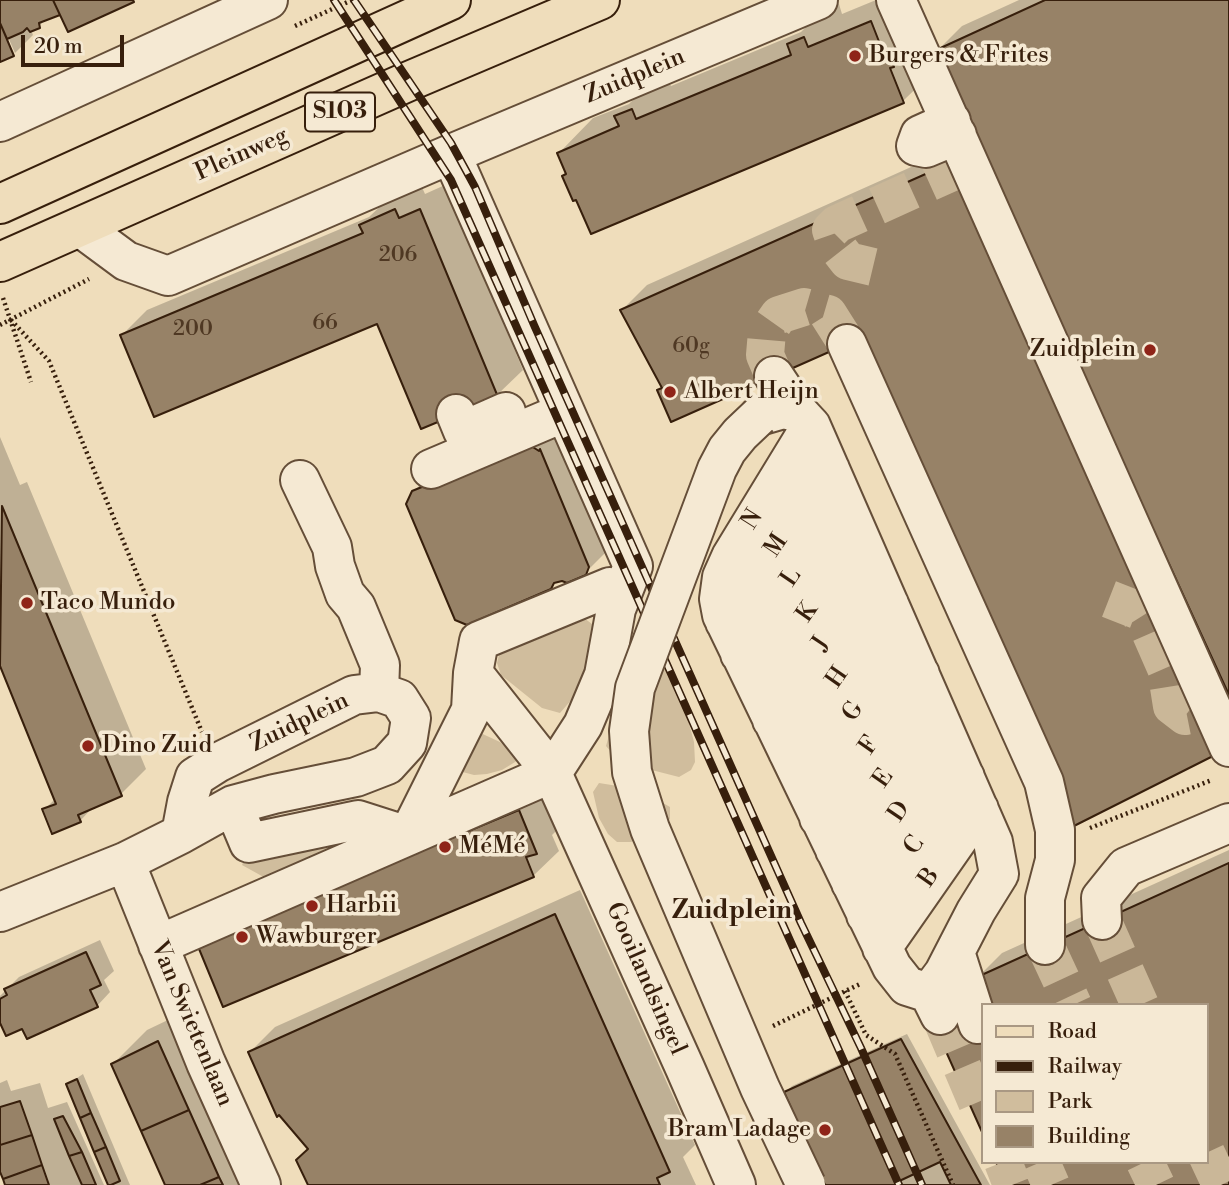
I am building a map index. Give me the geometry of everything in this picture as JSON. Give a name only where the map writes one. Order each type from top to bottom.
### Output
[{"type":"main road","name":"S103","points":[[0,204],[451,0]]},
{"type":"main road","name":"Pleinweg","points":[[0,262],[600,0]]},
{"type":"street","points":[[0,122],[268,0]]},
{"type":"street","name":"Zuidplein","points":[[80,227],[126,261],[168,276],[451,153],[818,0]]},
{"type":"street","points":[[896,0],[1219,731]]},
{"type":"street","points":[[158,945],[552,773],[583,725],[604,675],[616,609],[633,566],[451,153]]},
{"type":"street","points":[[847,344],[1067,832],[1055,860],[1045,898],[1045,945]]},
{"type":"street","points":[[774,376],[804,419],[837,486],[993,842],[999,874],[944,973],[934,1004],[899,979],[804,785]]},
{"type":"street","points":[[456,414],[463,431],[560,401]]},
{"type":"street","points":[[431,469],[560,401]]},
{"type":"street","points":[[804,419],[783,410],[759,416],[727,450],[717,469],[635,688],[629,731],[632,772],[650,829],[760,1088],[806,1185]]},
{"type":"street","name":"N","points":[[804,419],[731,557],[722,577],[719,599],[804,785]]},
{"type":"street","points":[[300,480],[332,547],[335,566],[354,621],[380,665],[379,692]]},
{"type":"street","name":"M","points":[[804,785],[837,486]]},
{"type":"street","name":"K","points":[[804,785],[867,554]]},
{"type":"street","points":[[408,836],[471,710],[473,673],[480,641],[610,587],[622,592]]},
{"type":"street","name":"H","points":[[804,785],[890,604]]},
{"type":"street","name":"G","points":[[804,785],[904,639]]},
{"type":"street","points":[[473,673],[552,773]]},
{"type":"street","name":"Zuidplein","points":[[0,912],[125,862],[181,834],[233,805],[356,777],[387,765],[407,743],[411,718],[399,699],[379,692],[354,695],[216,763],[195,777],[181,834]]},
{"type":"street","name":"F","points":[[804,785],[934,708]]},
{"type":"street","name":"D","points":[[804,785],[934,708]]},
{"type":"street","name":"Gooilandsingel","points":[[552,773],[736,1185]]},
{"type":"street","name":"B","points":[[804,785],[972,793]]},
{"type":"street","points":[[233,805],[249,843],[358,820],[408,836]]},
{"type":"street","points":[[1102,920],[1101,898],[1126,867],[1229,823]]},
{"type":"street","name":"Van Swietenlaan","points":[[125,862],[206,1063],[261,1185]]},
{"type":"street","points":[[955,952],[978,1024]]},
{"type":"path","points":[[0,291],[31,382]]},
{"type":"path","points":[[0,325],[11,320]]},
{"type":"path","points":[[11,320],[49,361],[206,742]]},
{"type":"path","points":[[1067,832],[1219,731]]},
{"type":"path","points":[[845,991],[866,1035],[895,1054],[953,1185]]},
{"type":"green space","points":[[584,618],[592,624],[594,631],[592,658],[573,698],[560,713],[542,708],[501,675],[497,663],[499,655],[504,651]]},
{"type":"green space","points":[[657,656],[676,686],[694,742],[695,762],[691,770],[679,777],[636,766],[612,753],[606,746],[622,690]]},
{"type":"green space","points":[[474,730],[500,742],[520,759],[502,770],[487,774],[474,775],[459,771]]},
{"type":"green space","points":[[599,783],[624,787],[656,799],[670,807],[670,819],[659,828],[631,842],[617,842],[608,834],[599,818],[593,792]]},
{"type":"green space","points":[[348,841],[269,880],[242,865],[245,858]]},
{"type":"building","points":[[0,0],[53,0],[60,15],[39,23],[40,28],[30,32],[27,28],[7,39],[0,23]]},
{"type":"building","points":[[53,0],[133,0],[134,2],[68,32]]},
{"type":"building","name":"Zuidplein","points":[[1045,0],[1229,0],[1229,695],[934,51]]},
{"type":"building","points":[[871,21],[887,62],[891,60],[894,67],[890,68],[904,103],[591,234],[562,176],[566,174],[557,153],[619,126],[614,116],[632,109],[636,119],[791,55],[787,44],[804,37],[808,47]]},
{"type":"building","points":[[0,23],[14,56],[0,62]]},
{"type":"building","points":[[966,156],[1219,753],[1066,830],[847,344],[671,422],[657,390],[662,388],[620,310]]},
{"type":"building","points":[[395,209],[399,218],[420,209],[498,397],[421,429],[377,324],[154,417],[120,335],[363,233],[359,225]]},
{"type":"building","points":[[528,444],[539,451],[540,449],[589,567],[586,575],[567,583],[554,583],[551,589],[467,625],[455,620],[406,504],[412,491]]},
{"type":"building","points":[[2,506],[122,796],[78,815],[81,822],[52,834],[42,809],[56,804],[0,666]]},
{"type":"building","points":[[519,810],[537,854],[526,857],[534,877],[223,1007],[197,944]]},
{"type":"building","points":[[1229,863],[1229,1185],[1006,1185],[997,1164],[1208,1164],[1208,1003],[986,1003],[975,978]]},
{"type":"building","points":[[555,914],[670,1172],[657,1178],[660,1185],[308,1185],[296,1160],[308,1149],[279,1115],[277,1117],[248,1052]]},
{"type":"building","points":[[86,952],[101,985],[90,990],[98,1007],[27,1039],[22,1029],[6,1036],[0,1023],[0,999],[7,995],[4,989]]},
{"type":"building","points":[[981,1030],[981,1130],[944,1047]]},
{"type":"building","points":[[901,1039],[981,1185],[825,1185],[784,1092]]},
{"type":"building","points":[[158,1041],[189,1110],[141,1131],[111,1064]]},
{"type":"building","points":[[77,1079],[91,1113],[80,1118],[66,1084]]},
{"type":"building","points":[[20,1101],[32,1135],[0,1145],[0,1107]]},
{"type":"building","points":[[189,1110],[219,1177],[200,1185],[165,1185],[141,1131]]},
{"type":"building","points":[[91,1113],[106,1147],[94,1152],[80,1118]]},
{"type":"building","points":[[63,1116],[82,1152],[69,1156],[54,1119]]},
{"type":"building","points":[[32,1135],[42,1165],[3,1179],[0,1172],[0,1145]]},
{"type":"building","points":[[106,1147],[120,1181],[111,1185],[108,1185],[94,1152]]},
{"type":"building","points":[[82,1152],[96,1185],[82,1185],[69,1156]]},
{"type":"building","points":[[940,1162],[951,1185],[895,1183]]},
{"type":"building","points":[[42,1165],[49,1185],[5,1185],[3,1179]]},
{"type":"building","points":[[219,1177],[223,1185],[200,1185]]},
{"type":"tunnel","points":[[873,267],[848,261],[837,247],[831,230],[837,224],[970,164]]},
{"type":"tunnel","points":[[774,376],[765,355],[767,332],[779,315],[804,307],[828,314],[847,344]]},
{"type":"tunnel","points":[[1109,599],[1137,610],[1149,629],[1166,668],[1172,706],[1185,716],[1200,713]]},
{"type":"tunnel","points":[[1102,920],[1139,1003]]},
{"type":"tunnel","points":[[1045,945],[1072,1003]]},
{"type":"tunnel","points":[[940,1015],[981,1112]]},
{"type":"tunnel","points":[[1208,1157],[1221,1185]]},
{"type":"tunnel","points":[[1004,1164],[1012,1185]]},
{"type":"tunnel","points":[[1042,1164],[1051,1185]]},
{"type":"tunnel","points":[[1146,1164],[1156,1185]]},
{"type":"railway","points":[[334,0],[451,180],[899,1185]]},
{"type":"railway","points":[[354,0],[451,143],[475,187],[801,923],[922,1185]]},
{"type":"place","name":"Burgers & Frites","points":[[855,56]]},
{"type":"place","name":"Zuidplein","points":[[1150,350]]},
{"type":"place","name":"Albert Heijn","points":[[670,392]]},
{"type":"place","name":"Taco Mundo","points":[[27,603]]},
{"type":"place","name":"Dino Zuid","points":[[88,746]]},
{"type":"place","name":"MéMé","points":[[445,847]]},
{"type":"place","name":"Harbii","points":[[312,906]]},
{"type":"place","name":"Wawburger","points":[[242,937]]},
{"type":"place","name":"Bram Ladage","points":[[825,1130]]},
{"type":"district","name":"Zuidplein","points":[[732,912]]}]
